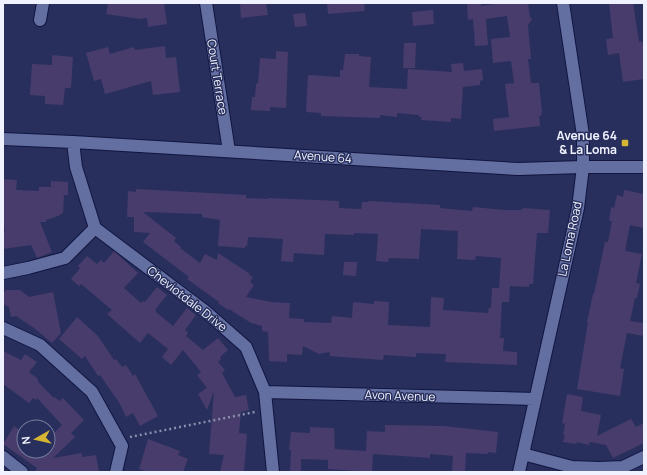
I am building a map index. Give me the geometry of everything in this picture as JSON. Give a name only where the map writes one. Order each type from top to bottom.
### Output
[{"type":"street","points":[[40,20],[43,3]]},
{"type":"street","name":"Court Terrace","points":[[206,3],[229,151]]},
{"type":"street","name":"La Loma Road","points":[[519,472],[578,208],[582,167],[583,135],[563,3]]},
{"type":"street","name":"Avenue 64","points":[[3,139],[518,169],[644,167]]},
{"type":"street","points":[[3,273],[65,258],[95,228],[76,167],[74,142]]},
{"type":"street","name":"Cheviotdale Drive","points":[[95,228],[205,311],[246,347],[266,392],[273,472]]},
{"type":"street","points":[[3,328],[40,345],[92,392],[122,446],[116,472]]},
{"type":"street","name":"Avon Avenue","points":[[266,392],[535,399]]},
{"type":"street","points":[[523,454],[572,467],[599,468],[623,467],[644,458]]},
{"type":"street","points":[[3,458],[22,472]]},
{"type":"path","points":[[118,440],[267,410]]},
{"type":"building","points":[[108,3],[164,3],[167,24],[148,27],[147,18],[140,19],[106,14]]},
{"type":"building","points":[[240,3],[266,3],[268,15],[241,18]]},
{"type":"building","points":[[327,3],[364,3],[365,11],[328,14]]},
{"type":"building","points":[[467,3],[481,3],[481,6],[502,3],[528,3],[530,17],[532,19],[528,25],[531,59],[528,59],[531,83],[539,83],[542,112],[541,116],[539,116],[540,126],[494,131],[493,119],[509,117],[505,84],[514,83],[511,61],[493,63],[491,39],[510,37],[507,16],[486,19],[488,45],[475,46],[473,19],[468,20]]},
{"type":"building","points":[[609,3],[633,3],[639,42],[642,41],[644,52],[644,79],[623,82],[619,53],[608,55],[606,39],[613,38]]},
{"type":"building","points":[[433,10],[434,24],[413,26],[412,12]]},
{"type":"building","points":[[305,13],[307,26],[295,27],[293,14]]},
{"type":"building","points":[[404,43],[416,43],[415,68],[403,68]]},
{"type":"building","points":[[165,46],[166,58],[176,57],[180,92],[153,95],[151,81],[105,94],[101,79],[94,81],[86,53],[108,47],[110,54],[134,47],[135,50]]},
{"type":"building","points":[[276,51],[288,52],[286,108],[270,107],[270,111],[251,110],[252,97],[255,97],[256,83],[258,84],[260,58],[276,59]]},
{"type":"building","points":[[345,54],[359,54],[359,56],[371,57],[369,87],[407,89],[408,69],[452,72],[451,64],[463,63],[464,71],[482,69],[483,80],[480,81],[480,85],[463,87],[461,119],[451,118],[451,122],[421,120],[422,117],[419,117],[419,115],[397,113],[397,117],[380,115],[380,118],[321,116],[321,113],[306,112],[308,75],[340,77],[340,70],[343,70]]},
{"type":"building","points":[[52,55],[73,57],[71,88],[65,88],[63,105],[45,104],[45,96],[30,95],[32,64],[52,65]]},
{"type":"building","points":[[3,179],[17,180],[16,190],[39,191],[39,187],[51,187],[51,181],[68,182],[68,195],[64,195],[63,213],[46,220],[46,222],[40,222],[52,252],[37,258],[31,245],[3,249],[3,232],[5,231],[3,218]]},
{"type":"building","points":[[136,189],[246,195],[246,198],[339,201],[339,208],[361,209],[362,202],[368,201],[440,205],[440,208],[472,211],[473,207],[505,210],[521,210],[523,208],[550,210],[548,233],[537,233],[533,284],[529,284],[529,287],[510,286],[509,302],[502,302],[500,338],[504,338],[503,351],[517,352],[517,365],[445,362],[446,354],[416,353],[416,357],[384,355],[383,360],[341,357],[330,356],[330,352],[319,354],[303,346],[302,355],[287,354],[287,362],[269,361],[268,332],[262,331],[262,326],[251,323],[229,309],[228,310],[187,279],[189,277],[143,242],[150,233],[134,232],[134,217],[127,217],[128,191],[136,192]],"holes":[[[143,212],[202,214],[202,217],[220,220],[218,246],[245,248],[245,246],[247,246],[248,237],[283,239],[281,261],[293,262],[294,253],[324,255],[325,234],[378,234],[376,261],[388,262],[389,258],[419,259],[421,229],[458,231],[457,259],[475,260],[476,256],[501,258],[499,288],[492,288],[491,308],[489,308],[488,313],[443,310],[444,298],[431,297],[430,327],[388,325],[389,302],[374,301],[374,304],[353,302],[352,318],[332,316],[331,323],[304,322],[304,319],[289,318],[290,303],[271,302],[246,297],[254,285],[250,282],[253,277],[249,275],[250,274],[218,253],[217,260],[205,254],[200,263],[180,248],[181,247],[174,241],[176,238]]]},
{"type":"building","points":[[624,190],[644,194],[644,228],[630,225],[625,251],[642,254],[636,283],[640,284],[630,321],[644,323],[644,336],[627,333],[620,368],[624,369],[620,396],[577,389],[587,322],[605,242],[608,242],[612,221],[609,221],[611,207],[614,208],[617,195],[623,197]]},
{"type":"building","points":[[114,251],[138,273],[124,288],[141,303],[143,301],[145,302],[157,287],[167,295],[155,310],[157,313],[173,326],[187,308],[196,315],[185,330],[188,333],[186,336],[203,350],[218,338],[228,350],[220,357],[221,359],[218,362],[225,370],[222,373],[235,397],[246,395],[249,410],[241,412],[239,433],[247,434],[244,472],[220,472],[224,455],[209,454],[214,391],[207,410],[198,394],[207,388],[197,375],[201,372],[183,350],[171,365],[162,357],[168,349],[148,333],[140,343],[107,314],[112,310],[81,284],[79,286],[71,279],[80,268],[78,266],[87,256],[97,264],[101,260],[104,263]]},
{"type":"building","points":[[344,262],[357,262],[356,276],[343,275]]},
{"type":"building","points":[[6,290],[20,290],[29,297],[53,292],[61,333],[52,343],[34,328],[16,316],[11,317],[9,307],[3,304],[3,294]]},
{"type":"building","points":[[77,317],[98,336],[114,360],[116,359],[122,367],[126,365],[133,376],[135,374],[158,416],[140,426],[133,413],[126,417],[120,404],[100,375],[98,376],[85,356],[82,359],[59,339]]},
{"type":"building","points":[[3,351],[21,360],[25,354],[37,362],[29,372],[37,378],[39,383],[54,398],[55,397],[59,401],[63,398],[84,420],[71,433],[75,437],[56,455],[56,431],[62,425],[37,398],[36,400],[33,398],[29,403],[3,384]]},
{"type":"building","points":[[567,394],[583,397],[581,411],[601,415],[597,436],[631,419],[636,427],[644,423],[644,443],[613,458],[606,445],[590,442],[589,445],[577,442],[576,444],[563,442],[565,435],[563,435],[565,424],[562,423]]},
{"type":"building","points":[[385,425],[444,426],[498,432],[496,453],[466,453],[465,472],[452,472],[453,456],[430,454],[430,458],[373,454],[372,472],[328,469],[328,460],[301,459],[301,472],[290,471],[291,450],[289,450],[291,432],[310,433],[310,427],[334,428],[335,449],[366,451],[367,431],[385,432]]},
{"type":"building","points":[[14,426],[16,427],[16,453],[3,444]]},
{"type":"building","points":[[148,439],[180,451],[178,455],[188,459],[183,472],[148,472],[139,469]]},
{"type":"building","points":[[82,453],[82,457],[96,455],[99,472],[35,472],[37,468],[24,459],[56,459],[56,457]]},
{"type":"place","name":"Avenue 64 & La Loma","points":[[625,143]]}]
